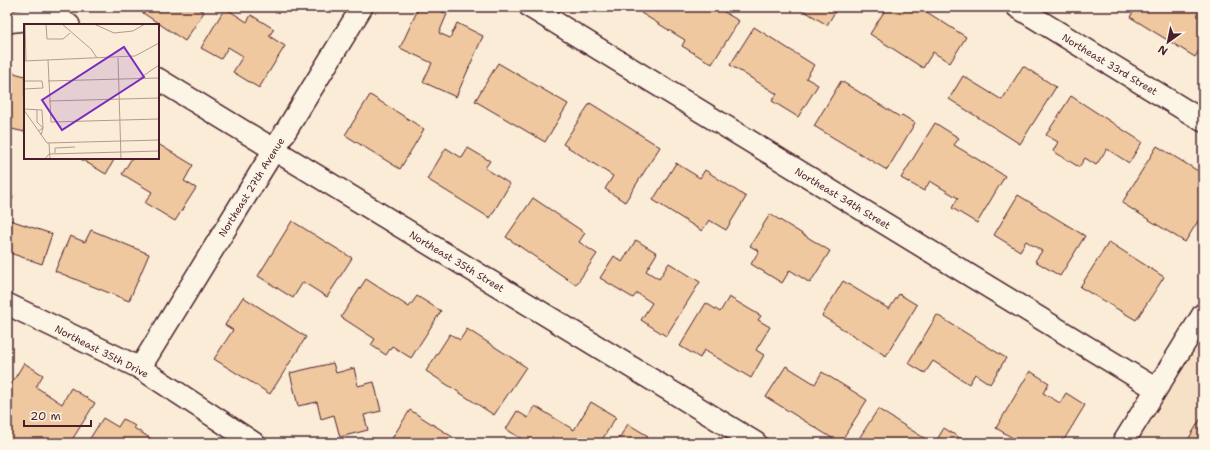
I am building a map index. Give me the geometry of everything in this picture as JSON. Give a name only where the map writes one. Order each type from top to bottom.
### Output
[{"type":"street","name":"Northeast 27th Avenue","points":[[140,368],[362,7]]},
{"type":"street","name":"Northeast 34th Street","points":[[530,7],[1156,389]]},
{"type":"street","name":"Northeast 33rd Street","points":[[1017,7],[1203,121]]},
{"type":"street","points":[[7,22],[31,19],[43,9],[67,24]]},
{"type":"street","name":"Northeast 35th Street","points":[[159,80],[756,443]]},
{"type":"street","name":"Northeast 35th Drive","points":[[7,304],[140,368],[254,443]]},
{"type":"street","points":[[1123,443],[1203,314]]},
{"type":"shaded area","points":[[1203,316],[1203,443],[1122,443]]},
{"type":"building","points":[[134,7],[196,7],[204,12],[185,41]]},
{"type":"building","points":[[419,7],[433,7],[447,14],[439,33],[450,38],[457,23],[483,36],[456,97],[423,82],[432,63],[400,48]]},
{"type":"building","points":[[644,7],[716,7],[739,21],[712,64],[682,46],[685,40],[641,13]]},
{"type":"building","points":[[798,7],[838,7],[827,25]]},
{"type":"building","points":[[887,7],[919,7],[966,37],[950,63],[933,52],[923,68],[870,34]]},
{"type":"building","points":[[1136,7],[1203,7],[1203,44],[1195,57],[1130,17]]},
{"type":"building","points":[[225,8],[247,22],[251,15],[274,29],[269,36],[285,46],[259,88],[233,72],[243,56],[228,47],[221,59],[201,48]]},
{"type":"building","points":[[754,27],[814,65],[806,78],[818,85],[798,117],[772,101],[777,94],[730,65]]},
{"type":"building","points":[[498,63],[568,104],[545,142],[475,101]]},
{"type":"building","points":[[1023,66],[1056,87],[1020,144],[949,99],[963,76],[1002,100]]},
{"type":"building","points":[[10,72],[24,76],[24,132],[7,128],[7,83]]},
{"type":"building","points":[[841,81],[900,117],[902,115],[915,123],[887,170],[814,126]]},
{"type":"building","points":[[370,95],[424,129],[400,169],[345,135]]},
{"type":"building","points":[[1071,96],[1142,142],[1129,163],[1107,149],[1096,165],[1085,158],[1079,167],[1053,151],[1058,142],[1046,135]]},
{"type":"building","points":[[590,103],[660,147],[625,202],[605,189],[613,176],[563,144]]},
{"type":"building","points":[[935,123],[959,138],[954,145],[1005,176],[977,223],[952,208],[958,198],[930,181],[924,191],[901,178]]},
{"type":"building","points":[[159,145],[193,165],[184,181],[196,188],[175,221],[145,203],[152,192],[122,174],[131,159],[159,159]]},
{"type":"building","points":[[1157,146],[1203,174],[1203,213],[1185,242],[1122,203]]},
{"type":"building","points":[[446,148],[462,158],[468,148],[490,161],[485,168],[510,184],[490,218],[427,179]]},
{"type":"building","points":[[81,159],[114,159],[106,174]]},
{"type":"building","points":[[676,163],[700,178],[705,170],[746,197],[726,230],[709,220],[702,231],[653,200]]},
{"type":"building","points":[[7,195],[13,197],[7,214]]},
{"type":"building","points":[[1018,195],[1085,236],[1060,276],[1035,261],[1042,251],[1026,241],[1020,251],[994,235]]},
{"type":"building","points":[[533,198],[585,233],[579,242],[597,254],[576,285],[506,237]]},
{"type":"building","points":[[770,214],[830,251],[810,283],[790,270],[782,283],[751,264],[759,251],[750,246]]},
{"type":"building","points":[[7,219],[52,234],[42,264],[7,252]]},
{"type":"building","points":[[292,221],[352,258],[327,297],[303,282],[293,298],[258,276]]},
{"type":"building","points":[[91,230],[149,254],[129,301],[55,271],[70,236],[85,242]]},
{"type":"building","points":[[636,240],[657,253],[646,271],[659,279],[669,263],[700,282],[666,336],[641,320],[652,303],[637,293],[633,298],[600,278],[614,256],[622,262]]},
{"type":"building","points":[[1109,242],[1164,277],[1136,320],[1080,287]]},
{"type":"building","points":[[366,279],[409,307],[417,296],[441,311],[411,358],[392,346],[386,355],[371,345],[375,339],[341,317]]},
{"type":"building","points":[[843,281],[889,309],[899,294],[917,305],[886,356],[822,316]]},
{"type":"building","points":[[243,297],[306,337],[270,394],[214,359],[233,330],[225,325]]},
{"type":"building","points":[[729,297],[761,316],[758,320],[770,327],[756,350],[764,355],[751,378],[704,350],[700,358],[680,346],[706,303],[720,312]]},
{"type":"building","points":[[937,315],[1006,358],[990,384],[975,374],[969,384],[933,361],[925,373],[908,363]]},
{"type":"building","points":[[467,329],[526,367],[494,415],[426,371],[450,334],[460,340]]},
{"type":"building","points":[[24,363],[43,375],[36,387],[62,404],[71,388],[95,403],[70,443],[14,443],[7,438],[7,391]]},
{"type":"building","points":[[333,363],[336,373],[354,368],[358,386],[374,382],[381,411],[364,415],[368,430],[340,437],[334,415],[321,419],[317,402],[298,406],[290,373]]},
{"type":"building","points":[[786,366],[815,384],[822,372],[867,400],[840,443],[766,397]]},
{"type":"building","points":[[1030,371],[1049,383],[1043,393],[1060,403],[1066,393],[1085,405],[1062,443],[1021,443],[996,428]]},
{"type":"building","points":[[591,402],[616,417],[600,443],[528,443],[506,429],[517,411],[528,418],[535,406],[574,430]]},
{"type":"building","points":[[878,409],[932,443],[856,443]]},
{"type":"building","points":[[410,410],[462,443],[389,443]]},
{"type":"building","points":[[1203,415],[1203,443],[1186,443]]},
{"type":"building","points":[[103,418],[118,427],[123,419],[135,426],[134,428],[158,443],[87,443]]},
{"type":"building","points":[[628,424],[648,436],[644,442],[645,443],[616,443]]},
{"type":"building","points":[[944,428],[963,440],[961,443],[935,443]]}]
